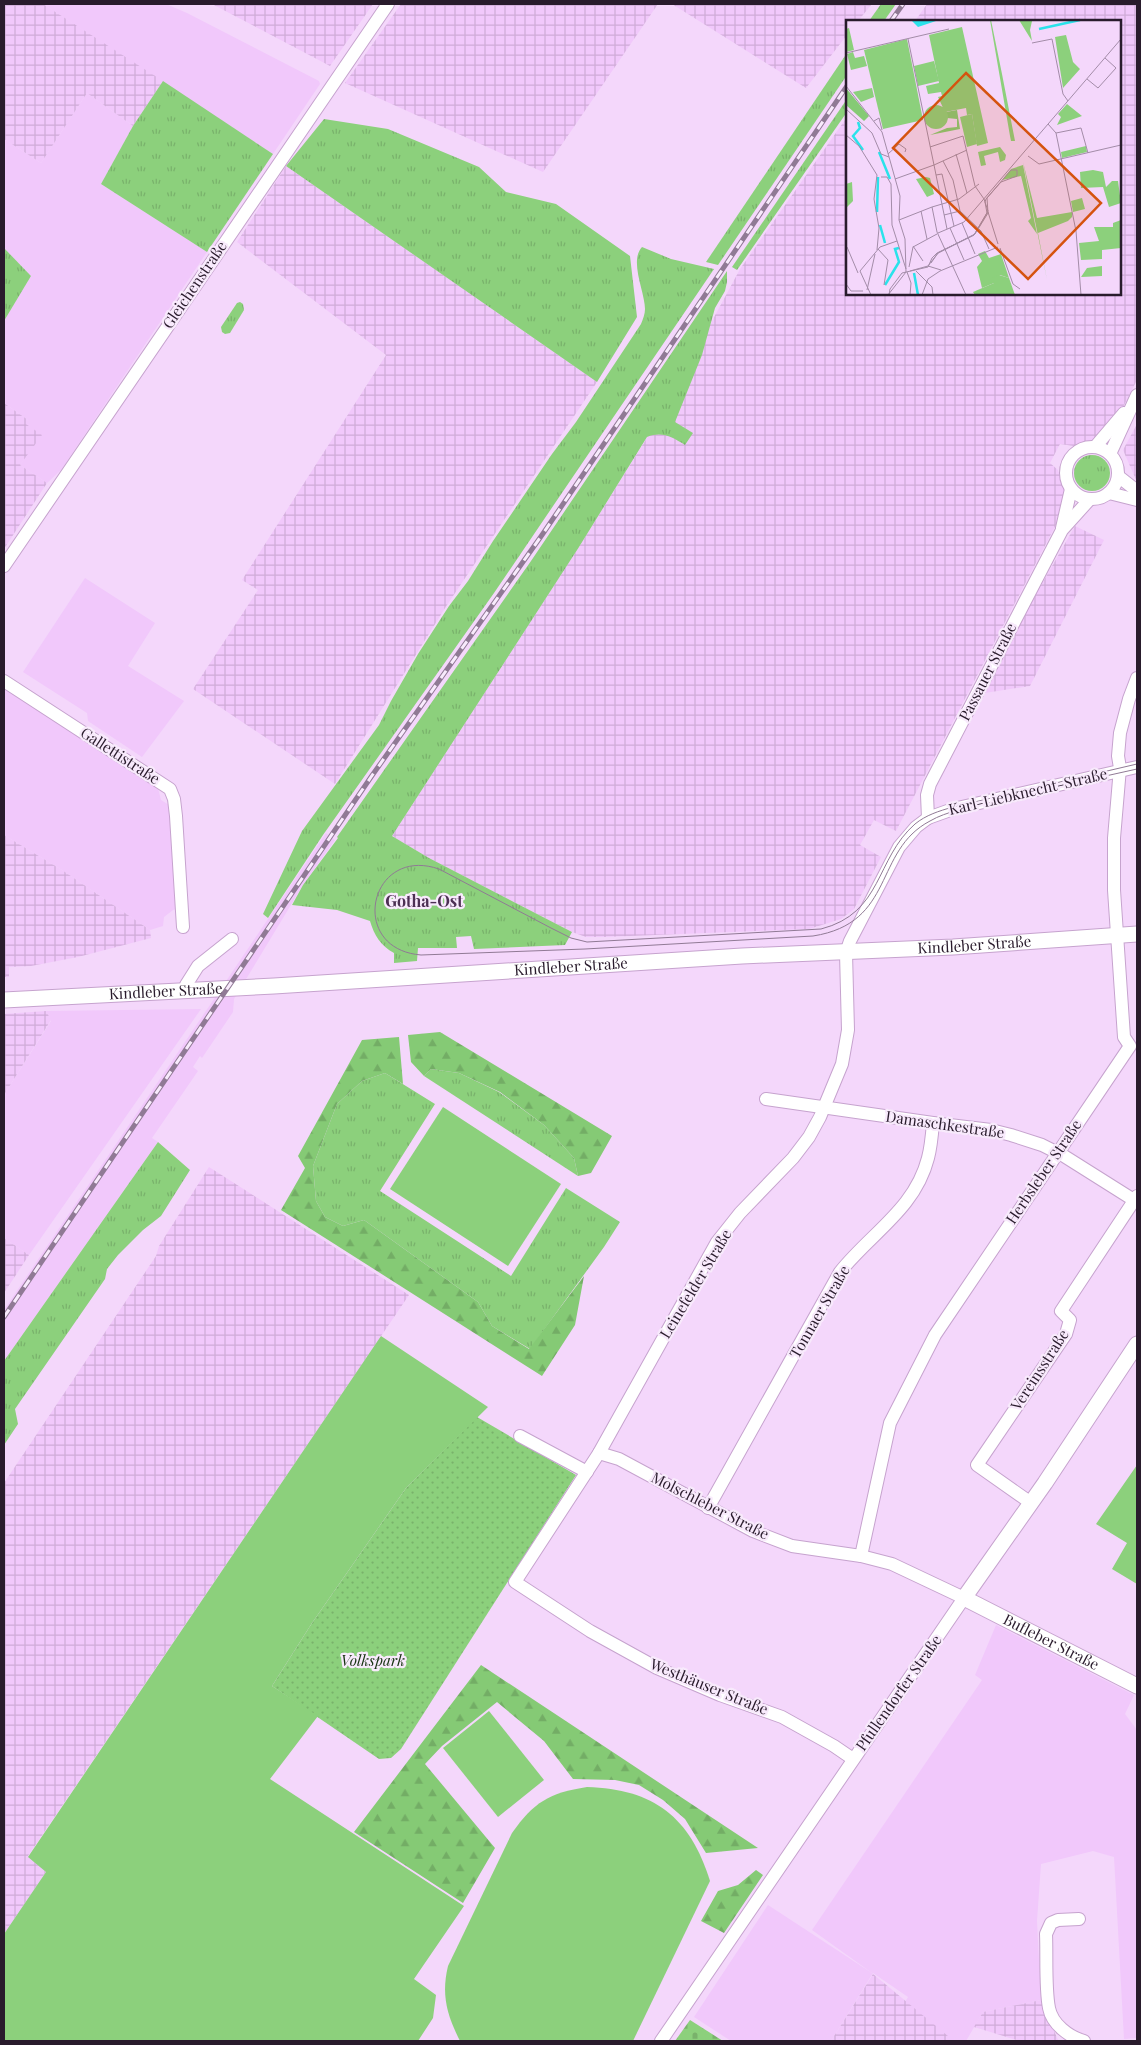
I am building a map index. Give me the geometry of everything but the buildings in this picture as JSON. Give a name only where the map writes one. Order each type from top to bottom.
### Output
[{"type":"main road","name":"Kindleber Straße","points":[[4,1000],[274,986],[742,956],[846,952],[1137,934]]},
{"type":"main road","name":"Pfullendorfer Straße","points":[[964,1598],[1031,1503],[1137,1344]]},
{"type":"main road","name":"Bufleber Straße","points":[[964,1598],[1137,1686]]},
{"type":"street","name":"Gleichenstraße","points":[[4,566],[388,4]]},
{"type":"street","points":[[1096,447],[1135,398]]},
{"type":"street","points":[[1110,454],[1135,398]]},
{"type":"street","points":[[1096,447],[1110,454],[1115,460],[1118,476],[1116,484],[1108,493],[1097,499],[1090,499],[1080,496],[1071,489],[1066,477],[1069,461],[1080,450],[1096,447]]},
{"type":"street","points":[[1118,476],[1137,491]]},
{"type":"street","name":"Passauer Straße","points":[[1062,530],[1071,489]]},
{"type":"street","points":[[1108,493],[1137,500]]},
{"type":"street","name":"Passauer Straße","points":[[928,818],[927,796],[930,784],[1062,530],[1090,499]]},
{"type":"street","name":"Herbsleber Straße","points":[[861,1556],[890,1423],[935,1335],[1057,1152],[1134,1046],[1124,1037],[1114,890],[1114,838],[1120,771],[1118,756],[1120,733],[1137,678]]},
{"type":"street","name":"Gallettistraße","points":[[4,681],[170,789],[174,799],[176,816],[183,927]]},
{"type":"street","name":"Karl-Liebknecht-Straße","points":[[846,952],[860,919],[899,847],[916,827],[928,818],[953,809],[1137,767]]},
{"type":"street","points":[[186,985],[198,966],[232,939]]},
{"type":"street","name":"Leinefelder Straße","points":[[515,1582],[599,1453],[717,1242],[740,1213],[794,1158],[809,1137],[825,1108],[842,1064],[848,1030],[846,952]]},
{"type":"street","name":"Damaschkestraße","points":[[766,1099],[998,1131],[1034,1142],[1057,1152],[1136,1199]]},
{"type":"street","name":"Tonnaer Straße","points":[[708,1508],[840,1272],[850,1259],[903,1208],[913,1194],[928,1157],[933,1123]]},
{"type":"street","name":"Vereinsstraße","points":[[1031,1503],[977,1465],[1066,1334],[1070,1320],[1060,1311],[1136,1199]]},
{"type":"street","points":[[520,1436],[587,1472]]},
{"type":"street","name":"Molschleber Straße","points":[[599,1453],[619,1459],[753,1531],[792,1546],[861,1556],[892,1564],[964,1598]]},
{"type":"street","name":"Westhäuser Straße","points":[[515,1582],[590,1631],[657,1668],[720,1695],[782,1717],[834,1746],[853,1759]]},
{"type":"street","name":"Pfullendorfer Straße","points":[[660,2041],[964,1598]]},
{"type":"street","points":[[1079,1919],[1058,1920],[1051,1923],[1046,1934],[1046,1943],[1049,2009],[1056,2022],[1065,2031],[1075,2039],[1084,2041]]},
{"type":"shaded area","points":[[4,4],[43,4],[163,81],[133,126],[87,93],[41,163],[4,139]]},
{"type":"shaded area","points":[[43,4],[166,4],[319,81],[320,84],[273,154]]},
{"type":"shaded area","points":[[212,4],[373,4],[330,66]]},
{"type":"shaded area","points":[[401,4],[658,4],[543,172],[345,83]]},
{"type":"shaded area","points":[[672,4],[872,4],[859,20],[846,20],[846,36],[806,88]]},
{"type":"shaded area","points":[[927,4],[1137,4],[1137,380],[1120,413],[1091,443],[1074,446],[1060,444],[1050,463],[1058,470],[1066,494],[1061,515],[896,831],[874,820],[860,845],[881,857],[854,909],[841,919],[809,929],[604,937],[586,937],[572,932],[429,858],[392,836],[579,547],[663,412],[740,269],[846,118],[846,295],[1121,295],[1121,20],[916,20]]},
{"type":"shaded area","points":[[87,93],[133,126],[101,184],[207,252],[61,470],[47,483],[20,465],[24,459],[25,424],[28,420],[4,403],[4,321],[31,276],[4,248],[4,139],[41,163]]},
{"type":"shaded area","points":[[286,166],[597,382],[447,605],[335,784],[193,689],[258,590],[242,580],[386,355],[237,242]]},
{"type":"shaded area","points":[[4,403],[28,420],[26,424],[42,435],[20,465],[47,483],[4,549]]},
{"type":"shaded area","points":[[1137,424],[1137,482],[1123,450]]},
{"type":"shaded area","points":[[1075,526],[1104,540],[1030,686],[985,693],[1028,608]]},
{"type":"shaded area","points":[[85,578],[155,623],[128,666],[184,701],[142,757],[88,721],[87,713],[23,672]]},
{"type":"shaded area","points":[[4,688],[158,788],[161,800],[169,805],[177,909],[164,917],[163,926],[150,930],[62,870],[4,835]]},
{"type":"shaded area","points":[[326,833],[335,840],[303,885],[234,999],[233,1012],[202,1058],[200,1056],[193,1067],[198,1071],[152,1138],[158,1142],[4,1361],[4,1310]]},
{"type":"shaded area","points":[[4,835],[62,870],[150,930],[151,938],[78,957],[31,966],[9,967],[9,977],[4,977]]},
{"type":"shaded area","points":[[201,1009],[29,1255],[4,1238],[4,1095],[51,1021],[46,1011]]},
{"type":"shaded area","points":[[46,1011],[51,1020],[4,1095],[4,1014]]},
{"type":"shaded area","points":[[209,1167],[409,1295],[28,1856],[46,1872],[4,1934],[4,1483],[156,1256],[159,1246]]},
{"type":"shaded area","points":[[4,1238],[29,1255],[4,1293]]},
{"type":"shaded area","points":[[996,1625],[1134,1695],[1125,1714],[1137,1730],[1137,2038],[1124,2039],[1114,1857],[1093,1851],[1041,1864],[1037,1921],[1041,2000],[983,2012],[966,2041],[949,2041],[902,2007],[908,1997],[873,1973],[831,2041],[731,2041],[694,2017],[768,1905],[872,1973],[812,1930],[982,1680],[975,1675]]},
{"type":"shaded area","points":[[873,1974],[954,2041],[831,2041]]},
{"type":"shaded area","points":[[1041,2000],[1058,2040],[1056,2041],[1020,2041],[974,2027],[983,2012]]},
{"type":"green space","points":[[881,4],[896,4],[885,20],[870,20]]},
{"type":"green space","points":[[846,54],[846,76],[718,265],[706,262]]},
{"type":"green space","points":[[163,81],[273,154],[207,252],[101,184],[133,126]]},
{"type":"green space","points":[[846,100],[846,113],[737,270],[732,267]]},
{"type":"green space","points":[[324,119],[388,129],[479,167],[506,192],[556,204],[630,256],[637,317],[597,382],[286,166]]},
{"type":"green space","points":[[642,247],[671,259],[714,269],[494,593],[323,835],[268,918],[263,914],[302,831],[379,725],[418,654],[449,606],[468,581],[493,541],[576,422],[641,324],[645,309],[637,260],[638,253]]},
{"type":"green space","points":[[4,248],[31,276],[4,321]]},
{"type":"green space","points":[[727,271],[725,291],[715,308],[702,355],[675,422],[693,433],[685,445],[671,437],[662,435],[647,437],[579,547],[392,836],[429,858],[572,932],[565,945],[474,949],[471,936],[456,937],[457,948],[418,948],[417,961],[394,963],[394,953],[379,940],[370,921],[337,910],[292,905],[303,885],[338,838],[531,561]]},
{"type":"green space","points":[[237,303],[243,304],[244,310],[230,333],[225,334],[222,332],[221,327]]},
{"type":"green space","points":[[1092,455],[1099,456],[1105,460],[1109,466],[1109,480],[1105,486],[1099,490],[1092,491],[1085,490],[1079,486],[1075,480],[1074,473],[1075,466],[1079,460],[1085,456]]},
{"type":"green space","points":[[440,1032],[612,1136],[591,1173],[578,1176],[574,1158],[544,1125],[500,1092],[459,1073],[431,1069],[424,1076],[411,1062],[408,1035]]},
{"type":"green space","points":[[399,1037],[403,1084],[385,1073],[362,1081],[337,1104],[313,1166],[316,1201],[325,1217],[343,1226],[364,1220],[478,1302],[492,1326],[529,1349],[584,1276],[575,1325],[542,1376],[281,1210],[305,1168],[298,1156],[362,1040]]},
{"type":"green space","points":[[431,1069],[459,1073],[499,1092],[544,1125],[574,1158],[578,1176],[424,1076]]},
{"type":"green space","points":[[385,1073],[435,1104],[380,1191],[511,1276],[566,1188],[620,1222],[530,1349],[492,1326],[478,1302],[364,1220],[343,1226],[325,1217],[316,1201],[313,1166],[337,1104],[362,1081]]},
{"type":"green space","points":[[443,1107],[561,1184],[508,1266],[390,1189]]},
{"type":"green space","points":[[158,1142],[190,1170],[161,1216],[143,1230],[107,1269],[105,1279],[15,1409],[18,1424],[4,1445],[4,1361]]},
{"type":"green space","points":[[381,1336],[488,1407],[406,1488],[312,1623],[272,1686],[318,1716],[270,1779],[464,1906],[414,1979],[436,1995],[433,2018],[418,2041],[4,2041],[4,1934],[46,1872],[28,1857]]},
{"type":"green space","name":"Volkspark","points":[[477,1417],[576,1475],[401,1749],[391,1758],[379,1759],[272,1686],[312,1623],[406,1488]]},
{"type":"green space","points":[[1137,1465],[1137,1584],[1112,1569],[1127,1543],[1096,1524]]},
{"type":"green space","points":[[481,1665],[758,1848],[706,1853],[685,1819],[663,1800],[639,1785],[615,1780],[573,1779],[544,1741],[497,1702],[442,1746],[425,1764],[495,1848],[463,1903],[354,1832]]},
{"type":"green space","points":[[489,1711],[544,1780],[498,1817],[443,1748]]},
{"type":"green space","points":[[587,1787],[611,1789],[632,1794],[650,1801],[666,1811],[680,1824],[692,1840],[702,1859],[710,1881],[633,2041],[460,2041],[449,2013],[445,1996],[448,1966],[512,1833],[535,1806],[562,1792]]},
{"type":"green space","points":[[756,1870],[763,1875],[724,1933],[701,1921],[718,1891],[738,1885]]},
{"type":"green space","points":[[690,2020],[723,2041],[675,2041]]},
{"type":"tram line","points":[[1137,764],[953,807],[928,816],[915,824],[902,838],[876,884],[856,911],[841,921],[821,929],[587,942],[571,938],[439,869],[415,866],[396,871],[383,884],[376,901],[376,919],[383,936],[398,949],[421,955],[585,949],[813,936],[840,929],[858,917],[871,902],[899,850],[912,834],[930,821],[966,808],[1137,769]]},
{"type":"railway","points":[[892,20],[903,4]]},
{"type":"railway","points":[[4,1317],[371,777],[542,535],[846,87]]},
{"type":"district","name":"Gotha-Ost","points":[[424,901]]}]
